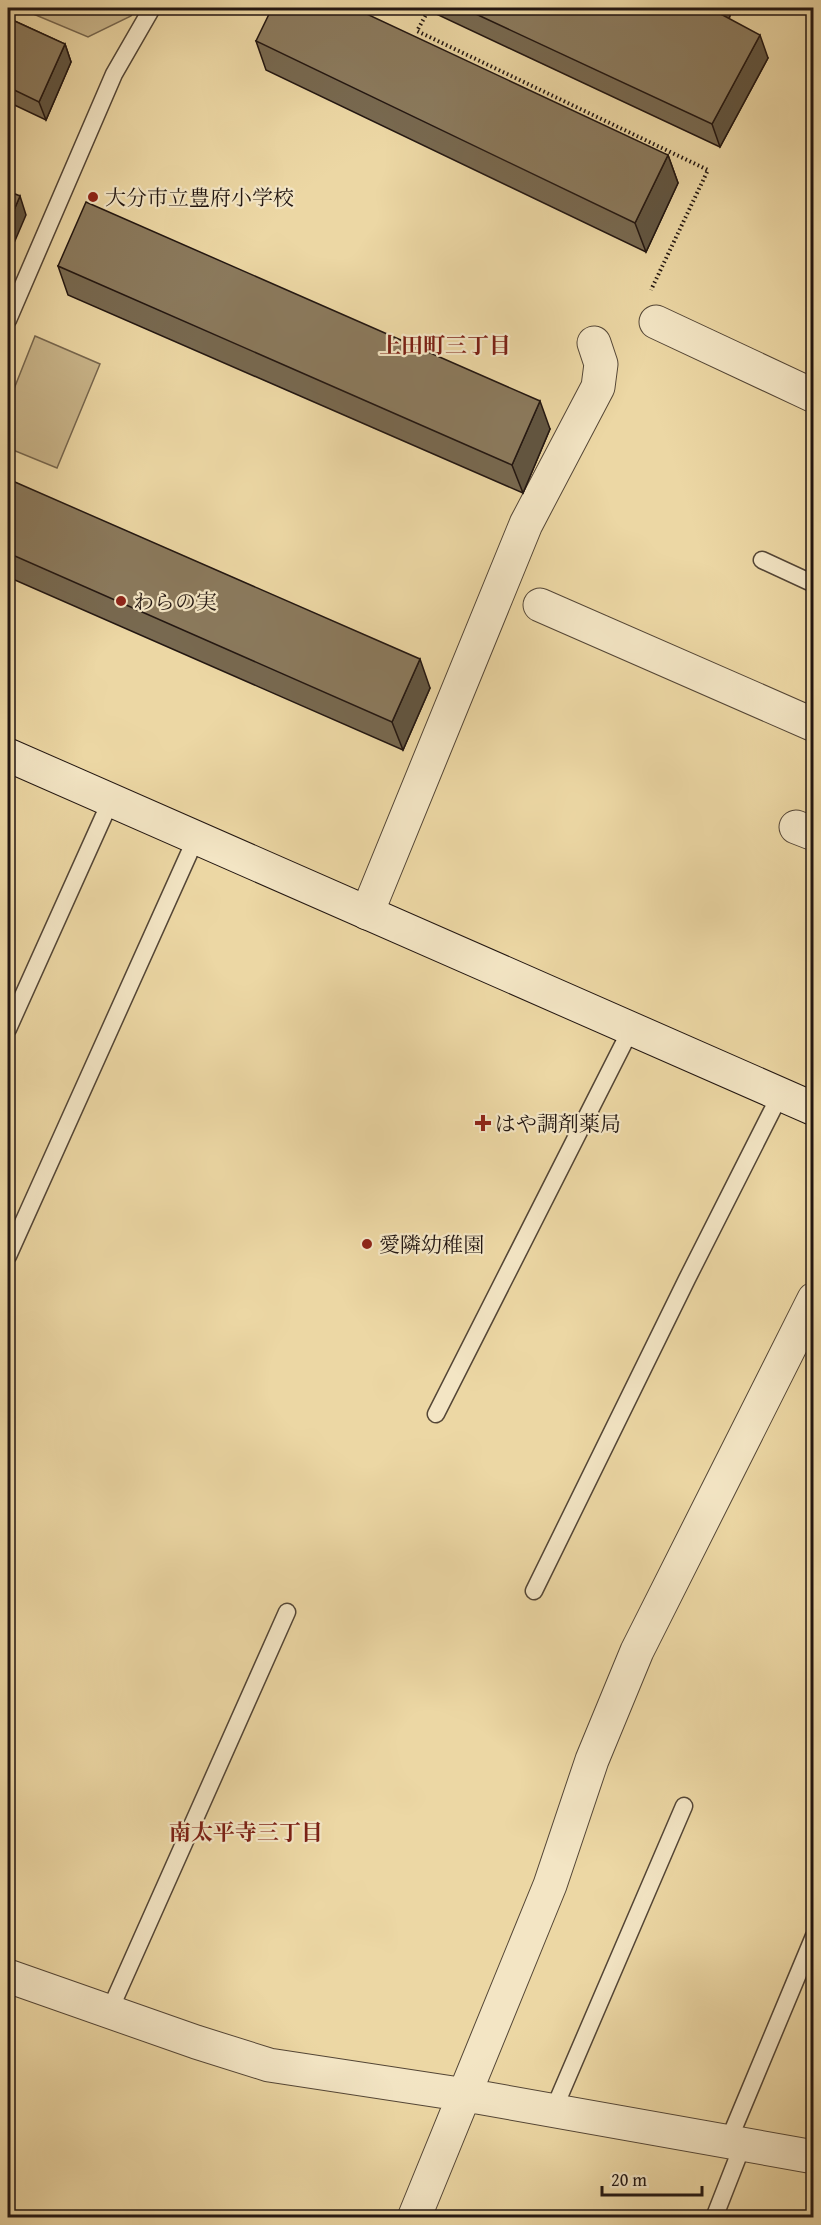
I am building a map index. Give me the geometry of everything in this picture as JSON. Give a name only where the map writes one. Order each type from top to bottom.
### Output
[{"type":"street","points":[[653,307],[813,396]]},
{"type":"street","points":[[367,913],[526,524],[598,387],[602,364],[594,343]]},
{"type":"street","points":[[540,605],[813,725]]},
{"type":"street","points":[[8,755],[813,1109]]},
{"type":"street","points":[[414,2217],[466,2095],[550,1885],[592,1760],[637,1652],[813,1299]]},
{"type":"street","points":[[8,1976],[269,2065],[466,2095],[813,2157]]},
{"type":"lane","points":[[8,320],[114,75],[152,8]]},
{"type":"lane","points":[[762,560],[813,584]]},
{"type":"lane","points":[[8,1029],[111,801]]},
{"type":"lane","points":[[8,1256],[196,838]]},
{"type":"lane","points":[[436,1414],[631,1029]]},
{"type":"lane","points":[[534,1591],[780,1095]]},
{"type":"lane","points":[[109,2012],[287,1612]]},
{"type":"lane","points":[[553,2110],[684,1806]]},
{"type":"lane","points":[[714,2217],[735,2143],[813,1936]]},
{"type":"path","points":[[426,8],[428,11],[417,31],[708,170],[653,307]]},
{"type":"shaded area","points":[[19,8],[136,8],[131,16],[88,37]]},
{"type":"shaded area","points":[[35,336],[100,364],[57,468],[8,448],[8,404]]},
{"type":"building","points":[[272,8],[354,8],[668,155],[635,223],[256,41]]},
{"type":"building","points":[[463,8],[718,8],[717,12],[760,35],[712,124]]},
{"type":"building","points":[[8,18],[65,44],[39,102],[8,87]]},
{"type":"building","points":[[8,191],[20,196],[8,224]]},
{"type":"building","points":[[86,202],[540,401],[512,465],[58,266]]},
{"type":"building","points":[[8,479],[420,659],[392,722],[8,553]]},
{"type":"place","name":"大分市立豊府小学校","points":[[93,197]]},
{"type":"place","name":"わらの実","points":[[121,601]]},
{"type":"place","name":"はや調剤薬局","points":[[483,1123]]},
{"type":"place","name":"愛隣幼稚園","points":[[367,1244]]},
{"type":"district","name":"上田町三丁目","points":[[445,345]]},
{"type":"district","name":"南太平寺三丁目","points":[[246,1832]]}]
